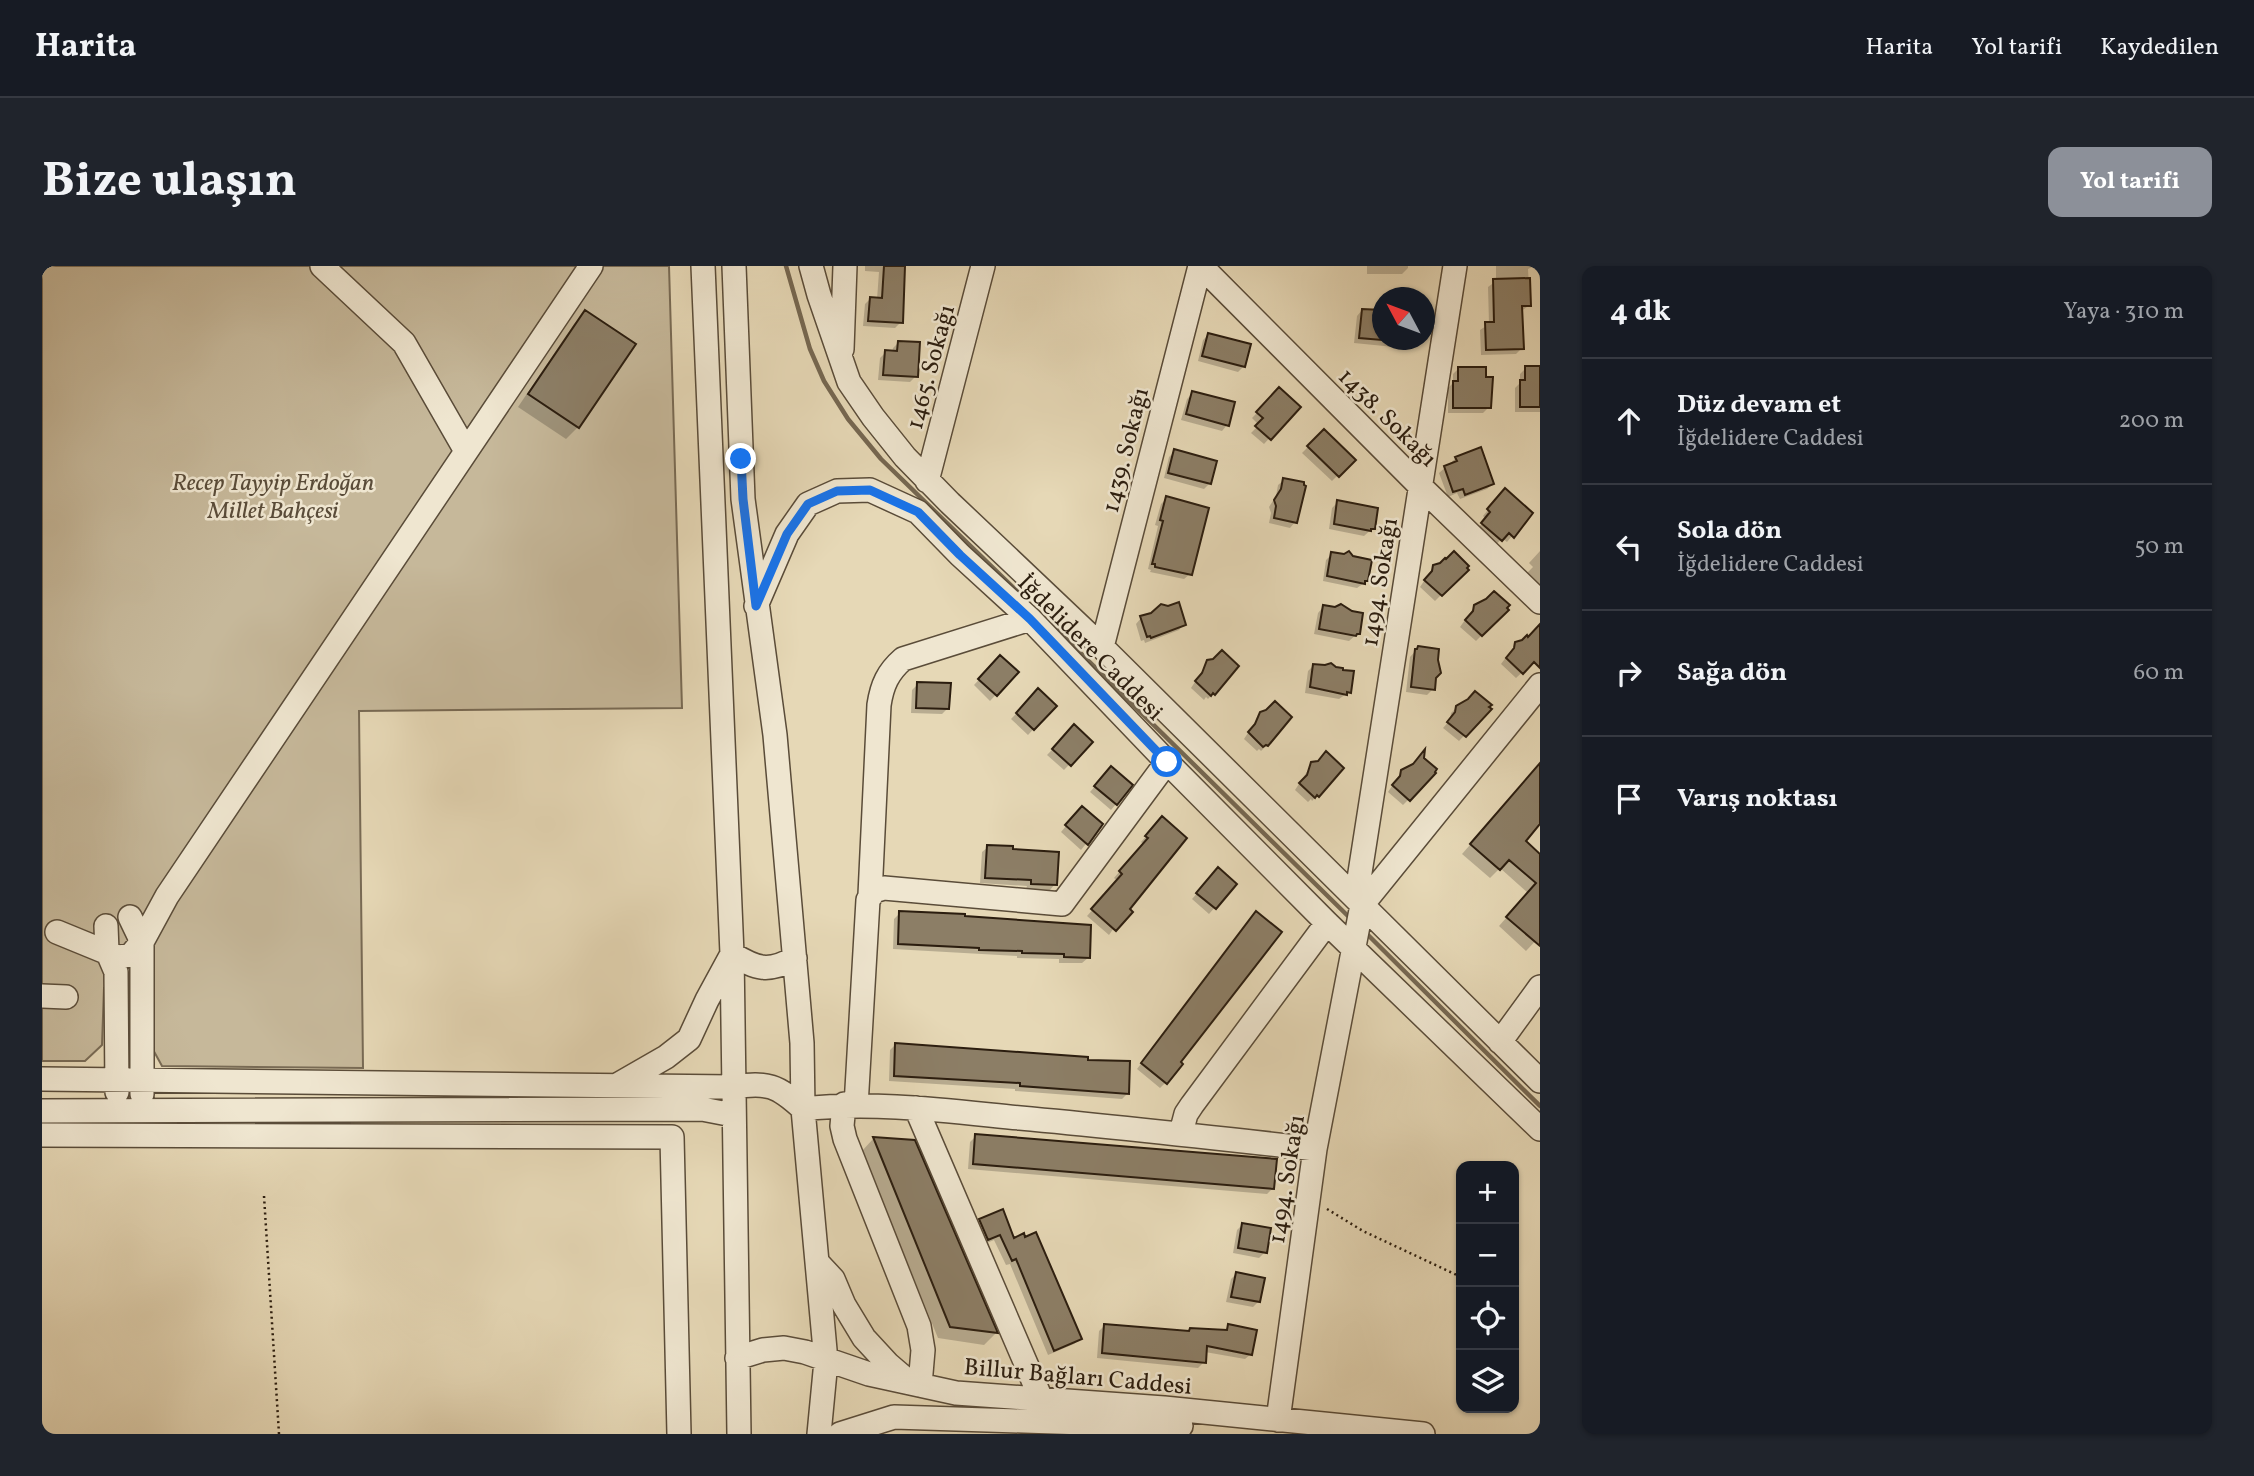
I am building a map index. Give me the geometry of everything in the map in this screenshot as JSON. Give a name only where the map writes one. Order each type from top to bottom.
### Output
[{"type":"street","points":[[322,266],[404,343],[467,451]]},
{"type":"street","points":[[50,932],[118,957],[131,955],[142,942],[167,896],[591,266]]},
{"type":"street","points":[[703,266],[732,954],[737,1358],[743,1432]]},
{"type":"street","points":[[733,266],[743,499],[775,735],[802,1044],[803,1109],[826,1361],[819,1434]]},
{"type":"street","name":"İğdelidere Caddesi","points":[[811,266],[849,382],[873,417],[927,481],[1102,647],[1358,923],[1540,1129]]},
{"type":"street","points":[[842,363],[845,266]]},
{"type":"street","name":"1465. Sokağı","points":[[927,481],[983,266]]},
{"type":"street","name":"1438. Sokağı","points":[[1200,266],[1540,602]]},
{"type":"street","name":"1439. Sokağı","points":[[1102,647],[1200,266]]},
{"type":"street","name":"1494. Sokağı","points":[[1272,1427],[1315,1149],[1358,923],[1359,879],[1455,266]]},
{"type":"street","name":"İğdelidere Caddesi","points":[[756,606],[787,534],[808,504],[837,491],[870,490],[918,512],[1030,619],[1327,923],[1358,923],[1500,1042],[1540,1081]]},
{"type":"street","points":[[818,1263],[834,1279],[844,1306],[876,1353],[914,1383],[923,1350],[919,1326],[842,1126],[850,1105],[870,895],[879,705],[884,683],[903,659],[1030,619]]},
{"type":"street","points":[[1358,923],[1540,685]]},
{"type":"street","points":[[870,895],[884,888],[1062,904],[1167,762]]},
{"type":"street","points":[[50,932],[106,926],[167,896]]},
{"type":"street","points":[[130,916],[142,942],[142,1111]]},
{"type":"street","points":[[1181,1133],[1186,1114],[1192,1105],[1327,923]]},
{"type":"street","points":[[106,926],[107,951],[116,972],[117,1111]]},
{"type":"street","points":[[732,954],[756,967],[765,968],[775,967],[795,958]]},
{"type":"street","points":[[619,1084],[666,1057],[690,1038],[706,1000],[732,954]]},
{"type":"street","points":[[1500,1042],[1540,987]]},
{"type":"street","points":[[42,996],[66,997]]},
{"type":"street","points":[[42,1079],[733,1087],[769,1085],[779,1088],[803,1109],[850,1105],[916,1108],[1181,1133],[1315,1149]]},
{"type":"street","points":[[916,1108],[1042,1401]]},
{"type":"street","points":[[42,1111],[702,1109],[733,1115]]},
{"type":"street","points":[[42,1135],[672,1137],[679,1434]]},
{"type":"street","name":"Billur Bağları Caddesi","points":[[737,1358],[763,1350],[784,1348],[805,1352],[869,1374],[957,1393],[1164,1408],[1272,1427]]},
{"type":"street","name":"Billur Bağları Caddesi","points":[[840,1434],[894,1417],[981,1426],[1164,1424],[1423,1434]]},
{"type":"path","points":[[264,1196],[279,1434]]},
{"type":"path","points":[[1309,1197],[1363,1231],[1456,1275]]},
{"type":"green space","name":"Recep Tayyip Erdoğan Millet Bahçesi","points":[[42,266],[669,266],[682,708],[359,711],[363,1068],[162,1066],[151,1046],[153,987],[104,988],[102,1045],[85,1061],[42,1061]]},
{"type":"building","points":[[884,266],[905,266],[903,323],[868,321],[870,297],[882,298]]},
{"type":"building","points":[[1530,278],[1531,306],[1522,306],[1524,349],[1486,350],[1485,322],[1494,322],[1493,279]]},
{"type":"building","points":[[1362,309],[1372,310],[1372,339],[1359,338]]},
{"type":"building","points":[[585,310],[636,344],[579,428],[528,394]]},
{"type":"building","points":[[1208,333],[1251,344],[1245,367],[1202,356]]},
{"type":"building","points":[[898,341],[920,342],[918,377],[883,375],[885,350],[897,351]]},
{"type":"building","points":[[1525,366],[1540,366],[1540,407],[1520,407],[1520,380],[1525,380]]},
{"type":"building","points":[[1458,367],[1486,367],[1486,377],[1493,377],[1491,408],[1453,408],[1453,381],[1458,381]]},
{"type":"building","points":[[1279,387],[1301,407],[1271,440],[1255,426],[1263,418],[1256,412]]},
{"type":"building","points":[[1192,391],[1235,402],[1229,426],[1186,414]]},
{"type":"building","points":[[1324,429],[1356,460],[1339,477],[1307,446]]},
{"type":"building","points":[[1481,447],[1494,484],[1465,495],[1463,489],[1453,492],[1444,466],[1457,461],[1455,457]]},
{"type":"building","points":[[1174,449],[1217,461],[1211,484],[1168,473]]},
{"type":"building","points":[[1283,478],[1304,482],[1306,486],[1297,523],[1274,518],[1274,500],[1281,489]]},
{"type":"building","points":[[1505,488],[1533,513],[1514,538],[1509,533],[1502,541],[1481,523],[1490,512],[1487,509]]},
{"type":"building","points":[[1166,496],[1209,508],[1192,575],[1152,564],[1163,521],[1160,520]]},
{"type":"building","points":[[1337,500],[1378,508],[1375,529],[1371,531],[1334,524]]},
{"type":"building","points":[[1349,551],[1353,556],[1372,560],[1365,584],[1327,576],[1331,552],[1344,554]]},
{"type":"building","points":[[1454,551],[1469,566],[1469,570],[1442,596],[1424,580],[1432,571],[1433,565],[1446,559]]},
{"type":"building","points":[[1494,591],[1510,605],[1507,608],[1509,610],[1482,636],[1465,620],[1473,611],[1474,605]]},
{"type":"building","points":[[1179,602],[1186,625],[1151,638],[1147,637],[1140,616],[1151,613],[1161,604],[1168,606]]},
{"type":"building","points":[[1341,604],[1352,611],[1363,613],[1360,634],[1356,636],[1319,629],[1323,605],[1335,607]]},
{"type":"building","points":[[1540,624],[1540,668],[1534,662],[1523,674],[1506,658],[1515,642],[1527,635],[1528,637]]},
{"type":"building","points":[[1418,646],[1439,649],[1441,673],[1436,678],[1435,690],[1411,687],[1415,649]]},
{"type":"building","points":[[1222,650],[1239,666],[1215,695],[1213,693],[1211,696],[1195,681],[1202,673],[1207,660],[1213,659]]},
{"type":"building","points":[[1000,655],[1019,672],[997,696],[978,679]]},
{"type":"building","points":[[1331,663],[1343,670],[1354,671],[1351,693],[1347,692],[1347,695],[1310,687],[1313,664]]},
{"type":"building","points":[[917,682],[951,683],[949,709],[916,708]]},
{"type":"building","points":[[1038,688],[1057,706],[1034,730],[1016,713]]},
{"type":"building","points":[[1475,691],[1492,705],[1489,707],[1492,709],[1466,737],[1447,722],[1456,706]]},
{"type":"building","points":[[1275,701],[1292,717],[1268,746],[1263,747],[1248,732],[1260,712]]},
{"type":"building","points":[[1074,724],[1093,742],[1071,766],[1052,749]]},
{"type":"building","points":[[1425,749],[1424,758],[1437,769],[1436,773],[1410,801],[1392,785],[1400,776],[1401,770],[1413,764]]},
{"type":"building","points":[[1326,751],[1344,768],[1319,797],[1317,795],[1315,798],[1299,783],[1307,775],[1311,762],[1318,761]]},
{"type":"building","points":[[1540,763],[1540,824],[1526,841],[1540,854],[1540,946],[1506,917],[1536,883],[1509,860],[1500,870],[1470,844]]},
{"type":"building","points":[[1111,766],[1133,785],[1117,805],[1094,786]]},
{"type":"building","points":[[1082,806],[1103,824],[1088,845],[1065,825]]},
{"type":"building","points":[[1162,816],[1187,838],[1130,909],[1133,912],[1116,931],[1091,909],[1122,874],[1119,871],[1148,838],[1145,836]]},
{"type":"building","points":[[987,845],[1059,852],[1057,885],[1031,884],[1031,880],[985,878]]},
{"type":"building","points":[[1218,867],[1237,884],[1216,909],[1196,893]]},
{"type":"building","points":[[899,911],[1091,925],[1090,958],[898,944]]},
{"type":"building","points":[[1256,911],[1282,932],[1181,1062],[1183,1064],[1167,1084],[1141,1063]]},
{"type":"building","points":[[895,1043],[1088,1057],[1088,1060],[1130,1061],[1129,1094],[1020,1086],[1020,1083],[894,1076]]},
{"type":"building","points":[[975,1134],[1277,1159],[1274,1189],[973,1164]]},
{"type":"building","points":[[873,1137],[915,1140],[998,1333],[950,1327]]},
{"type":"building","points":[[1003,1209],[1014,1238],[1024,1233],[1025,1237],[1036,1232],[1082,1339],[1054,1351],[1016,1259],[1012,1261],[1000,1235],[988,1240],[979,1219]]},
{"type":"building","points":[[1242,1223],[1271,1228],[1267,1253],[1238,1248]]},
{"type":"building","points":[[1236,1272],[1265,1278],[1260,1302],[1231,1297]]},
{"type":"building","points":[[1104,1324],[1189,1331],[1190,1328],[1227,1330],[1228,1324],[1257,1330],[1252,1355],[1207,1346],[1206,1363],[1102,1353]]},
{"type":"waterway","points":[[786,266],[810,349],[824,381],[848,419],[881,459],[1025,599]]},
{"type":"waterway","points":[[1052,625],[1350,918]]},
{"type":"waterway","points":[[1364,931],[1540,1106]]},
{"type":"route","points":[[741,459],[756,606],[787,534],[808,504],[837,491],[870,490],[918,512],[1030,619],[1167,762]]}]
